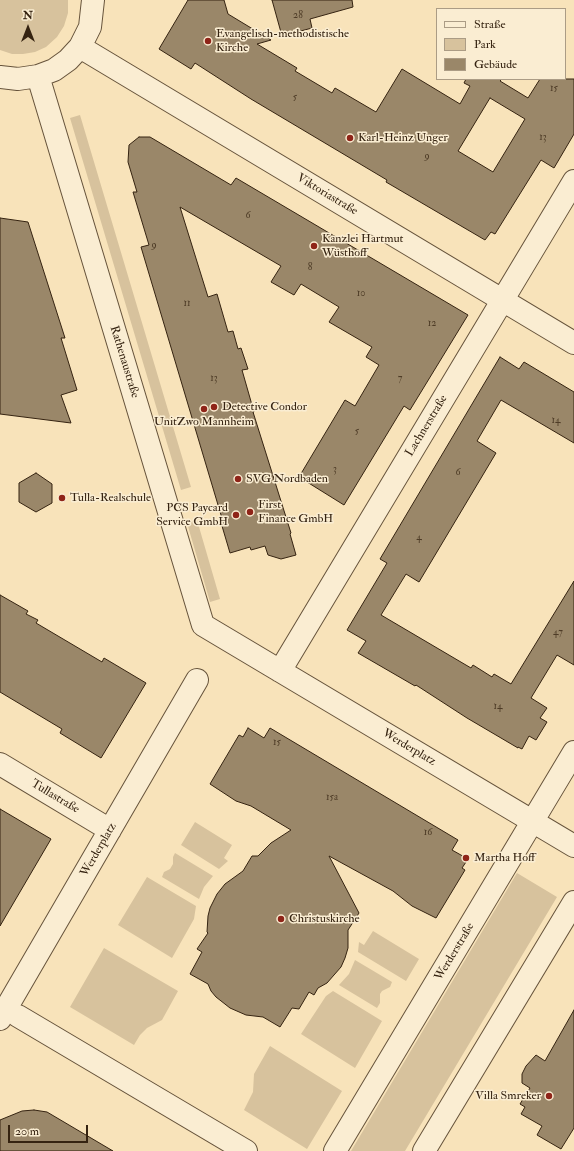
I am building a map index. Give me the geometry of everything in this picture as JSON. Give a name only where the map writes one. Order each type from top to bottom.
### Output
[{"type":"street","points":[[0,76],[18,79],[38,76],[54,70],[64,64],[80,47],[90,26],[92,0]]},
{"type":"street","name":"Viktoriastraße","points":[[80,47],[574,343]]},
{"type":"street","name":"Rathenaustraße","points":[[38,76],[203,625],[223,637]]},
{"type":"street","name":"Lachnerstraße","points":[[280,672],[574,180]]},
{"type":"street","name":"Werderplatz","points":[[223,637],[574,846]]},
{"type":"street","name":"Werderplatz","points":[[197,680],[110,830],[9,1018],[246,1151]]},
{"type":"street","name":"Werderstraße","points":[[335,1151],[574,752]]},
{"type":"street","name":"Tullastraße","points":[[0,764],[110,830]]},
{"type":"street","points":[[424,1151],[574,902]]},
{"type":"green space","points":[[0,0],[68,0],[68,13],[64,26],[57,37],[46,47],[35,52],[12,54],[0,50]]},
{"type":"green space","points":[[80,115],[191,487],[181,490],[70,118]]},
{"type":"green space","points":[[197,520],[220,599],[210,602],[187,523]]},
{"type":"green space","points":[[195,822],[232,845],[224,858],[228,861],[219,869],[181,845]]},
{"type":"green space","points":[[175,853],[213,876],[204,887],[199,899],[162,877],[164,872],[170,869],[173,864],[173,857]]},
{"type":"green space","points":[[517,873],[557,897],[405,1151],[351,1151]]},
{"type":"green space","points":[[147,877],[196,906],[194,919],[172,958],[118,925]]},
{"type":"green space","points":[[373,931],[419,959],[406,981],[358,952],[359,942],[364,945]]},
{"type":"green space","points":[[104,948],[178,991],[162,1020],[147,1028],[140,1035],[134,1045],[70,1007]]},
{"type":"green space","points":[[355,960],[392,982],[390,987],[382,991],[380,994],[380,1003],[377,1008],[339,985],[349,974]]},
{"type":"green space","points":[[333,991],[382,1021],[355,1068],[301,1034],[326,996]]},
{"type":"green space","points":[[270,1046],[342,1091],[307,1149],[244,1110],[253,1092],[254,1074]]},
{"type":"building","points":[[188,0],[224,0],[228,14],[271,40],[257,44],[297,68],[295,71],[332,93],[335,88],[376,112],[402,69],[460,104],[470,86],[464,83],[466,80],[501,80],[500,81],[528,98],[539,80],[574,79],[574,134],[554,168],[541,160],[495,234],[491,232],[485,240],[386,182],[387,180],[251,99],[195,63],[191,69],[159,49]],"holes":[[[490,98],[525,119],[493,172],[458,151]]]},
{"type":"building","points":[[272,0],[352,0],[353,7],[310,19],[312,28],[282,36]]},
{"type":"building","points":[[139,137],[150,137],[231,185],[236,178],[468,315],[410,410],[404,406],[344,505],[299,477],[345,400],[355,406],[379,365],[366,357],[372,347],[329,322],[339,307],[301,284],[294,295],[271,282],[281,266],[180,207],[208,297],[217,294],[228,332],[233,331],[238,349],[241,348],[248,369],[242,370],[253,412],[291,533],[296,555],[281,559],[268,555],[265,546],[251,550],[250,547],[230,553],[222,526],[224,525],[141,247],[149,245],[133,192],[137,192],[128,162],[129,145]]},
{"type":"building","points":[[0,218],[28,222],[65,338],[61,338],[77,390],[61,395],[71,423],[0,414]]},
{"type":"building","points":[[500,357],[519,369],[524,362],[574,392],[574,443],[501,400],[477,441],[496,453],[419,582],[406,574],[381,615],[471,668],[473,665],[492,677],[494,674],[511,684],[574,581],[574,665],[557,655],[531,698],[547,708],[540,718],[547,722],[536,740],[529,736],[522,749],[467,718],[416,685],[415,686],[358,653],[366,641],[347,630],[387,563],[380,559]]},
{"type":"building","points":[[36,473],[52,484],[52,503],[36,512],[19,502],[19,483]]},
{"type":"building","points":[[0,595],[28,611],[26,614],[38,620],[36,623],[102,662],[104,658],[146,683],[101,758],[60,733],[62,729],[0,692]]},
{"type":"building","points":[[248,728],[264,738],[270,728],[458,840],[452,850],[468,859],[462,868],[465,870],[436,918],[412,906],[393,891],[329,856],[359,913],[348,930],[348,948],[341,967],[327,983],[318,988],[314,995],[309,992],[299,1009],[292,1008],[280,1027],[263,1017],[246,1015],[230,1008],[216,997],[208,984],[190,974],[202,952],[197,949],[208,933],[208,916],[217,894],[225,884],[243,871],[252,856],[258,856],[271,843],[291,830],[251,806],[236,801],[210,784],[239,735],[243,737]]},
{"type":"building","points":[[0,809],[51,839],[0,926]]},
{"type":"building","name":"Villa Smreker","points":[[574,1010],[574,1128],[561,1149],[537,1135],[542,1126],[521,1114],[525,1107],[520,1104],[530,1088],[522,1083],[522,1074],[526,1066],[536,1055],[545,1061]]},
{"type":"building","points":[[34,1110],[47,1112],[113,1151],[0,1151],[0,1120],[22,1111]]},
{"type":"place","name":"Evangelisch-methodistische Kirche","points":[[208,41]]},
{"type":"place","name":"Karl-Heinz Unger","points":[[350,138]]},
{"type":"place","name":"Kanzlei Hartmut Wüsthoff","points":[[314,246]]},
{"type":"place","name":"Detective Condor","points":[[214,407]]},
{"type":"place","name":"UnitZwo Mannheim","points":[[204,409]]},
{"type":"place","name":"SVG Nordbaden","points":[[238,479]]},
{"type":"place","name":"Tulla-Realschule","points":[[62,498]]},
{"type":"place","name":"First Finance GmbH","points":[[250,512]]},
{"type":"place","name":"PCS Paycard Service GmbH","points":[[236,515]]},
{"type":"place","name":"Martha Hoff","points":[[466,858]]},
{"type":"place","name":"Christuskirche","points":[[281,919]]},
{"type":"place","name":"Villa Smreker","points":[[549,1096]]}]
